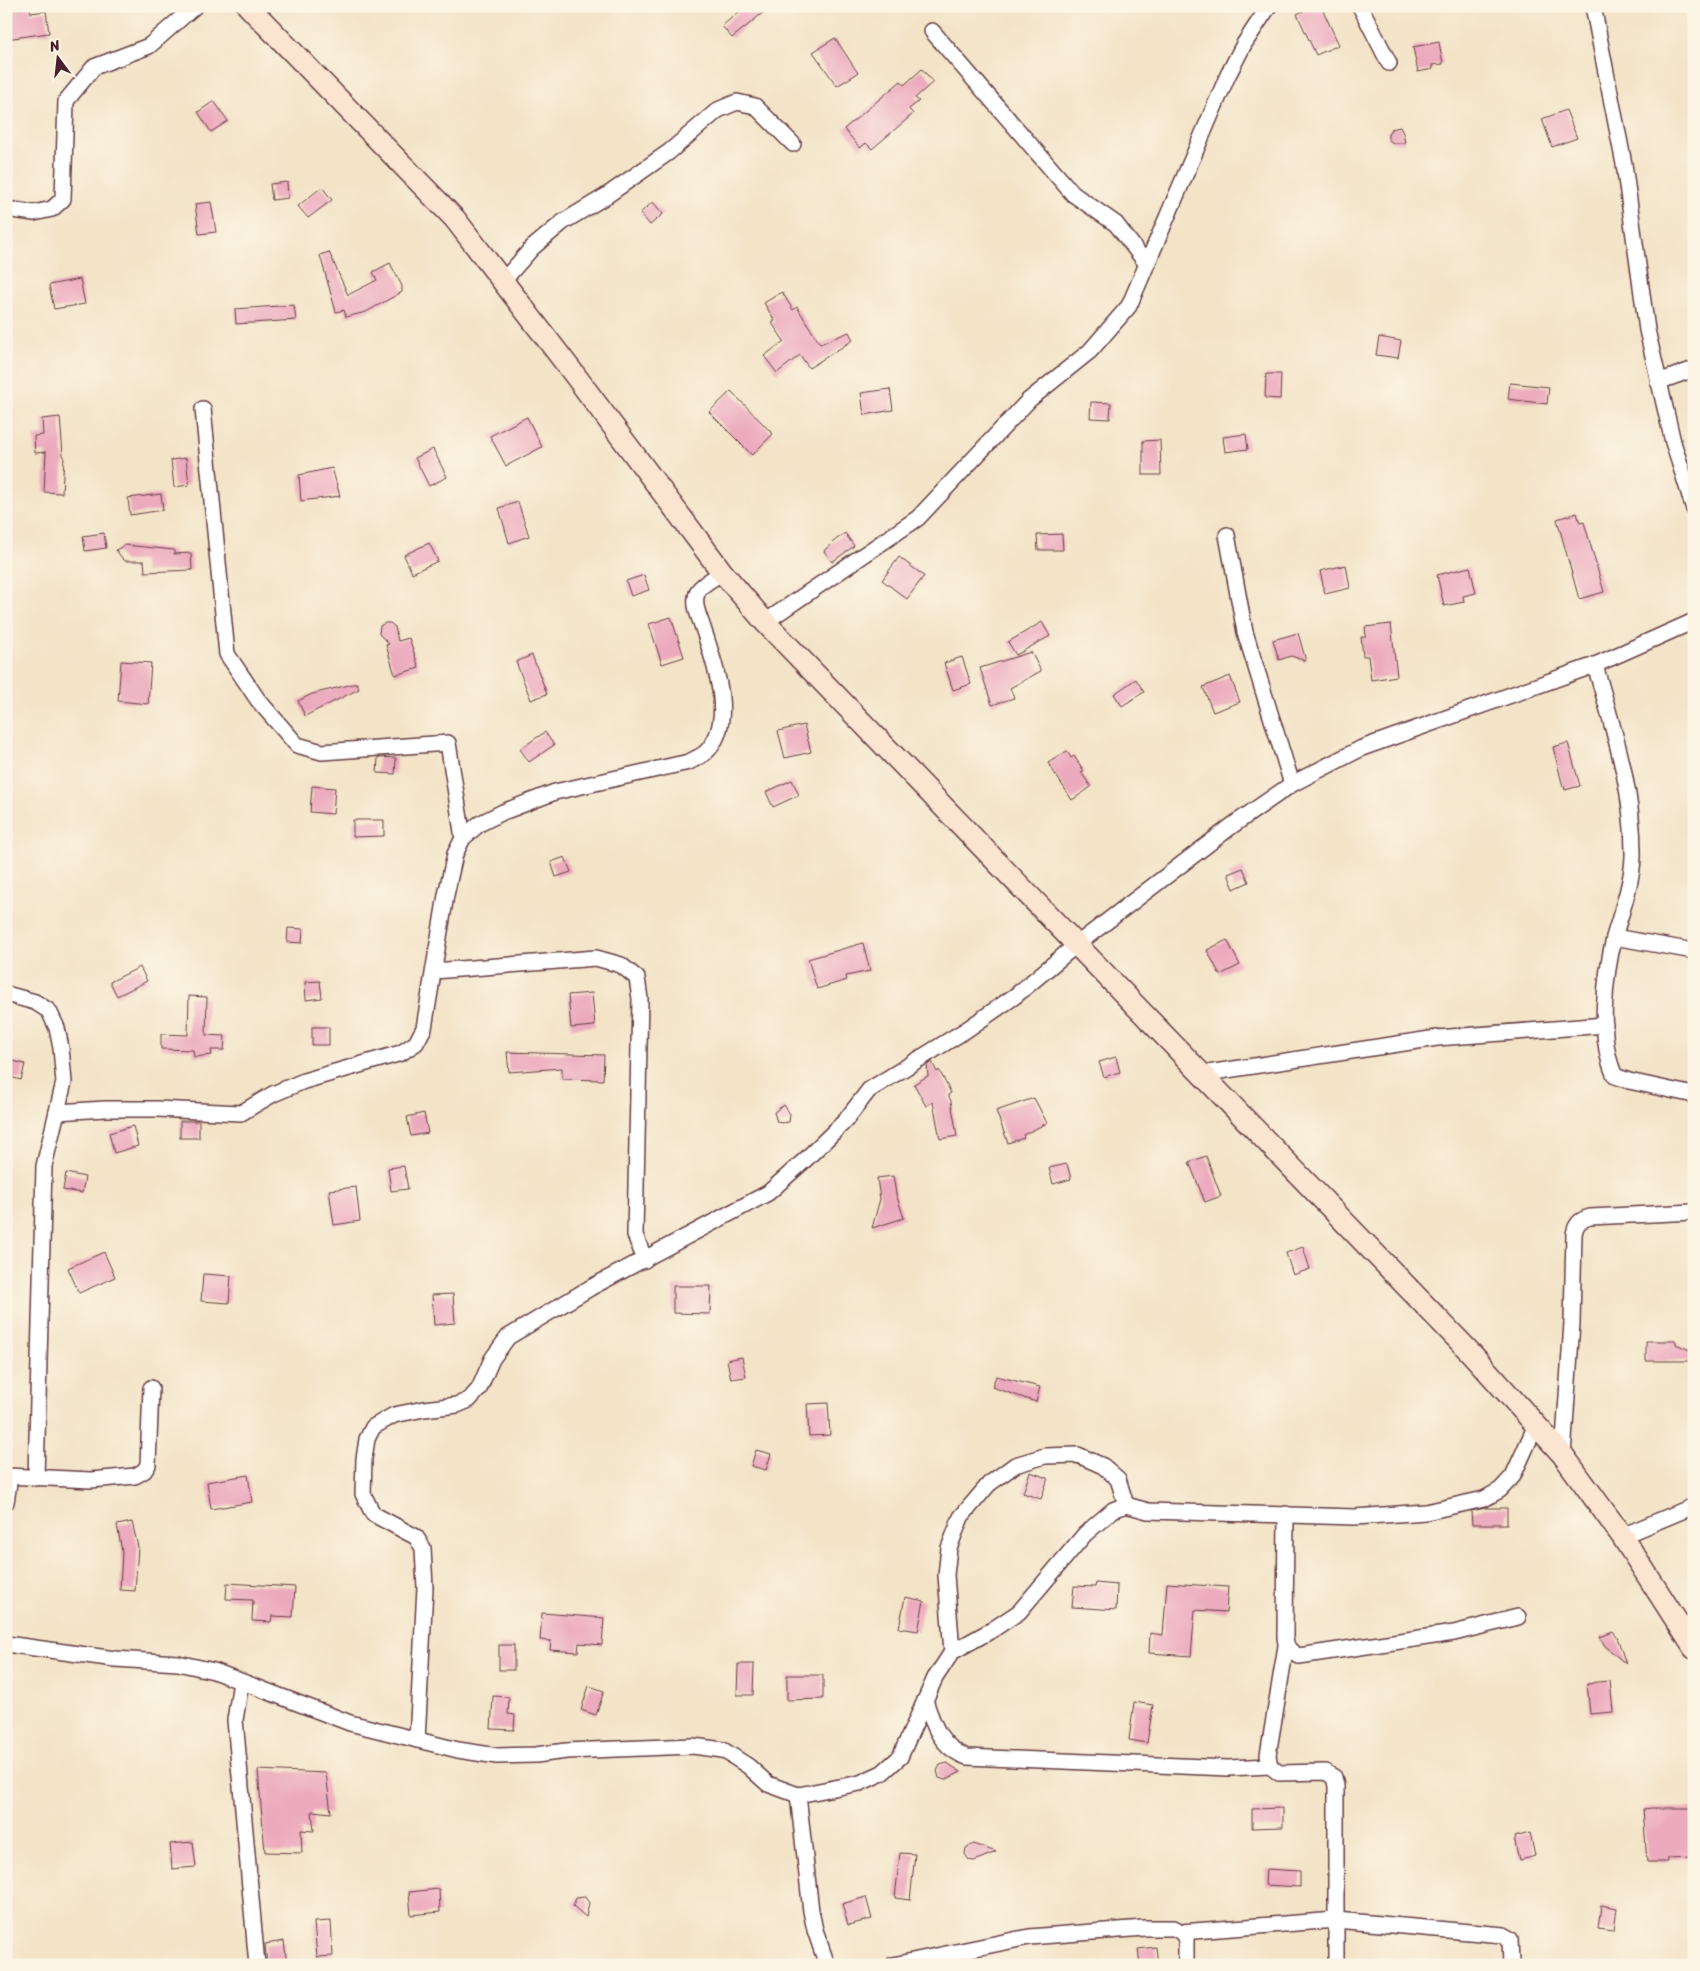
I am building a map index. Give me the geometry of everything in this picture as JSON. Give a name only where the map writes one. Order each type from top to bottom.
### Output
[{"type":"street","points":[[6,210],[34,213],[52,210],[63,198],[66,101],[94,67],[149,46],[195,6]]},
{"type":"street","points":[[248,6],[456,219],[722,572],[765,622],[1471,1353],[1563,1455],[1622,1536],[1694,1648]]},
{"type":"street","points":[[765,622],[918,518],[1028,400],[1090,351],[1129,306],[1228,75],[1244,44],[1269,6]]},
{"type":"street","points":[[1360,6],[1389,63]]},
{"type":"street","points":[[1593,6],[1624,164],[1644,316],[1676,452],[1694,509]]},
{"type":"street","points":[[932,30],[1072,194],[1116,224],[1146,264]]},
{"type":"street","points":[[503,282],[532,248],[563,222],[606,196],[669,152],[718,110],[737,102],[755,106],[793,144]]},
{"type":"street","points":[[1658,382],[1694,369]]},
{"type":"street","points":[[203,409],[227,654],[258,700],[297,745],[322,752],[448,744],[463,838]]},
{"type":"street","points":[[1227,535],[1245,632],[1292,784]]},
{"type":"street","points":[[57,1112],[105,1109],[157,1109],[241,1114],[273,1094],[304,1081],[401,1053],[416,1043],[424,1028],[446,895],[455,854],[463,838],[479,824],[555,792],[682,764],[706,753],[720,724],[721,699],[715,664],[695,602],[699,590],[722,572]]},
{"type":"street","points":[[418,1740],[425,1588],[423,1548],[416,1537],[373,1514],[363,1494],[364,1459],[367,1439],[373,1427],[394,1415],[424,1408],[457,1406],[469,1400],[479,1389],[492,1359],[508,1337],[590,1288],[768,1193],[806,1160],[845,1121],[868,1090],[974,1025],[1015,996],[1076,945],[1233,826],[1292,784],[1362,748],[1595,665],[1694,621]]},
{"type":"street","points":[[1595,665],[1622,757],[1633,827],[1631,869],[1607,969],[1605,1025],[1609,1064],[1615,1076],[1629,1081],[1694,1095]]},
{"type":"street","points":[[1614,937],[1694,951]]},
{"type":"street","points":[[434,971],[596,958],[621,964],[637,978],[640,999],[635,1235],[645,1260]]},
{"type":"street","points":[[6,994],[35,1002],[49,1011],[57,1028],[64,1082],[44,1166],[36,1478]]},
{"type":"street","points":[[1201,1074],[1437,1038],[1605,1025]]},
{"type":"street","points":[[1563,1455],[1572,1322],[1574,1234],[1576,1226],[1581,1220],[1590,1217],[1694,1212]]},
{"type":"street","points":[[6,1502],[8,1477],[91,1480],[136,1476],[144,1471],[148,1465],[151,1388]]},
{"type":"street","points":[[6,1644],[114,1659],[178,1663],[214,1671],[350,1723],[458,1750],[497,1756],[693,1746],[722,1750],[748,1766],[768,1784],[798,1795],[860,1784],[882,1773],[900,1757],[935,1678],[952,1652],[992,1630],[1019,1612],[1085,1534],[1113,1510],[1126,1505],[1148,1511],[1354,1517],[1426,1512],[1484,1499],[1500,1490],[1513,1476],[1536,1425]]},
{"type":"street","points":[[952,1652],[946,1575],[949,1548],[961,1517],[989,1484],[1016,1465],[1045,1456],[1078,1455],[1103,1466],[1118,1479],[1126,1505]]},
{"type":"street","points":[[1622,1536],[1694,1506]]},
{"type":"street","points":[[1270,1766],[1268,1756],[1286,1646],[1286,1514]]},
{"type":"street","points":[[1286,1646],[1291,1653],[1299,1656],[1309,1656],[1454,1633],[1518,1617]]},
{"type":"street","points":[[241,1682],[235,1720],[257,1965]]},
{"type":"street","points":[[926,1700],[930,1716],[947,1746],[956,1753],[967,1757],[1228,1768],[1270,1766],[1279,1772],[1325,1772],[1334,1777],[1336,1786],[1336,1965]]},
{"type":"street","points":[[798,1795],[811,1911],[815,1930],[828,1965]]},
{"type":"street","points":[[1182,1932],[1336,1920],[1503,1935],[1510,1939],[1511,1965]]},
{"type":"street","points":[[893,1965],[1029,1937],[1144,1928],[1174,1928],[1182,1932],[1186,1938],[1186,1965]]},
{"type":"building","points":[[746,6],[771,6],[732,38],[722,26]]},
{"type":"building","points":[[1314,6],[1321,6],[1339,45],[1316,55],[1297,14]]},
{"type":"building","points":[[30,7],[31,13],[46,11],[49,33],[6,39],[6,21],[11,20],[9,10]]},
{"type":"building","points":[[835,38],[858,73],[837,86],[813,52]]},
{"type":"building","points":[[1439,42],[1443,64],[1432,65],[1433,69],[1418,72],[1413,47]]},
{"type":"building","points":[[922,69],[933,82],[915,98],[919,101],[909,109],[913,114],[872,149],[866,143],[860,148],[844,129],[901,81],[904,85]]},
{"type":"building","points":[[214,101],[228,121],[211,132],[198,112]]},
{"type":"building","points":[[1566,110],[1577,138],[1552,147],[1542,119]]},
{"type":"building","points":[[1400,127],[1405,143],[1393,143],[1388,139],[1388,134],[1391,129]]},
{"type":"building","points":[[287,182],[288,198],[272,200],[270,184]]},
{"type":"building","points":[[322,187],[332,200],[308,218],[298,206]]},
{"type":"building","points":[[211,202],[216,232],[199,234],[195,204]]},
{"type":"building","points":[[653,202],[663,214],[650,225],[640,213]]},
{"type":"building","points":[[329,252],[348,295],[377,280],[373,272],[390,263],[402,286],[402,292],[366,312],[346,317],[344,310],[336,312],[320,255]]},
{"type":"building","points":[[80,279],[85,304],[54,309],[49,285]]},
{"type":"building","points":[[782,292],[793,310],[797,307],[820,344],[849,332],[853,340],[809,368],[800,355],[777,373],[764,356],[784,341],[772,323],[775,321],[764,303]]},
{"type":"building","points":[[294,305],[296,320],[236,324],[235,309]]},
{"type":"building","points":[[1379,337],[1401,341],[1398,358],[1376,355]]},
{"type":"building","points":[[1266,374],[1281,374],[1280,399],[1265,398]]},
{"type":"building","points":[[1510,383],[1549,387],[1547,404],[1508,399]]},
{"type":"building","points":[[890,389],[893,410],[864,415],[861,393]]},
{"type":"building","points":[[731,391],[773,434],[752,455],[709,412]]},
{"type":"building","points":[[1091,402],[1111,403],[1110,419],[1090,418]]},
{"type":"building","points":[[60,417],[64,456],[62,493],[44,492],[46,452],[35,453],[34,436],[43,435],[42,419]]},
{"type":"building","points":[[527,417],[542,447],[506,466],[490,436]]},
{"type":"building","points":[[1246,434],[1248,449],[1225,452],[1223,437]]},
{"type":"building","points":[[1160,440],[1161,475],[1143,475],[1143,441]]},
{"type":"building","points":[[433,449],[447,477],[429,486],[415,458]]},
{"type":"building","points":[[186,458],[189,485],[174,487],[171,460]]},
{"type":"building","points":[[332,468],[340,496],[301,501],[299,475]]},
{"type":"building","points":[[161,494],[163,510],[130,515],[128,498]]},
{"type":"building","points":[[518,502],[529,536],[509,543],[499,508]]},
{"type":"building","points":[[1577,513],[1580,523],[1584,522],[1604,592],[1579,599],[1557,519]]},
{"type":"building","points":[[104,533],[106,548],[85,551],[83,536]]},
{"type":"building","points":[[845,533],[854,546],[832,562],[824,551]]},
{"type":"building","points":[[1062,534],[1063,550],[1038,550],[1037,535]]},
{"type":"building","points":[[429,543],[438,561],[412,573],[404,555]]},
{"type":"building","points":[[125,545],[174,550],[174,554],[191,553],[192,570],[145,572],[144,561],[125,561],[116,550]]},
{"type":"building","points":[[899,557],[924,576],[907,599],[882,580]]},
{"type":"building","points":[[1346,565],[1350,588],[1325,594],[1320,571]]},
{"type":"building","points":[[1470,567],[1476,593],[1463,596],[1464,602],[1444,606],[1437,575]]},
{"type":"building","points":[[644,575],[649,590],[631,596],[626,581]]},
{"type":"building","points":[[671,617],[684,657],[662,664],[649,624]]},
{"type":"building","points":[[1042,622],[1050,636],[1016,655],[1008,642]]},
{"type":"building","points":[[390,623],[395,627],[398,641],[409,638],[419,668],[395,675],[386,645],[389,644],[379,634],[380,626]]},
{"type":"building","points":[[1391,624],[1397,676],[1371,680],[1368,656],[1363,656],[1361,637],[1366,637],[1365,627]]},
{"type":"building","points":[[1298,633],[1306,661],[1291,656],[1279,660],[1273,640]]},
{"type":"building","points":[[1031,652],[1041,671],[1010,688],[1014,698],[992,705],[980,668]]},
{"type":"building","points":[[532,655],[547,694],[531,700],[516,662]]},
{"type":"building","points":[[962,657],[971,684],[953,690],[944,663]]},
{"type":"building","points":[[121,661],[151,663],[148,704],[118,701]]},
{"type":"building","points":[[1230,676],[1240,702],[1213,712],[1203,687]]},
{"type":"building","points":[[1136,679],[1144,692],[1122,706],[1114,694]]},
{"type":"building","points":[[357,683],[359,689],[305,716],[298,701],[312,694]]},
{"type":"building","points":[[804,725],[811,752],[785,758],[778,731]]},
{"type":"building","points":[[545,732],[554,745],[529,762],[520,749]]},
{"type":"building","points":[[1568,743],[1580,786],[1565,790],[1553,747]]},
{"type":"building","points":[[1067,751],[1071,758],[1074,756],[1084,771],[1081,772],[1091,787],[1072,800],[1048,763]]},
{"type":"building","points":[[378,757],[396,758],[395,774],[377,773]]},
{"type":"building","points":[[792,780],[799,795],[773,807],[766,792]]},
{"type":"building","points":[[312,786],[335,788],[333,814],[310,812]]},
{"type":"building","points":[[353,820],[384,820],[384,836],[353,837]]},
{"type":"building","points":[[565,857],[571,872],[556,877],[551,862]]},
{"type":"building","points":[[1243,868],[1249,882],[1234,889],[1228,874]]},
{"type":"building","points":[[288,928],[303,929],[302,943],[287,942]]},
{"type":"building","points":[[1227,940],[1240,965],[1220,975],[1207,950]]},
{"type":"building","points":[[863,943],[870,971],[846,976],[847,980],[817,989],[808,959]]},
{"type":"building","points":[[140,967],[147,981],[117,996],[110,982]]},
{"type":"building","points":[[320,981],[322,998],[306,1000],[305,982]]},
{"type":"building","points":[[592,993],[595,1026],[571,1028],[568,995]]},
{"type":"building","points":[[189,996],[207,997],[206,1035],[225,1036],[224,1050],[211,1050],[212,1055],[194,1057],[193,1050],[161,1049],[161,1034],[188,1035]]},
{"type":"building","points":[[312,1027],[329,1027],[329,1045],[312,1045]]},
{"type":"building","points":[[507,1052],[604,1055],[603,1080],[562,1079],[562,1068],[509,1072]]},
{"type":"building","points":[[1116,1057],[1120,1072],[1104,1077],[1099,1062]]},
{"type":"building","points":[[9,1060],[25,1064],[21,1080],[6,1076]]},
{"type":"building","points":[[932,1062],[937,1072],[939,1070],[951,1093],[948,1095],[951,1101],[957,1136],[940,1139],[933,1102],[926,1106],[914,1084],[928,1076],[927,1065]]},
{"type":"building","points":[[1034,1098],[1047,1123],[1023,1135],[1024,1138],[1008,1143],[996,1111]]},
{"type":"building","points":[[784,1105],[790,1114],[789,1122],[777,1122],[774,1112]]},
{"type":"building","points":[[424,1113],[428,1133],[411,1136],[407,1117]]},
{"type":"building","points":[[180,1121],[199,1121],[199,1138],[180,1138]]},
{"type":"building","points":[[133,1126],[138,1146],[114,1153],[109,1133]]},
{"type":"building","points":[[1206,1156],[1221,1196],[1205,1202],[1189,1162]]},
{"type":"building","points":[[1067,1164],[1071,1179],[1053,1184],[1049,1168]]},
{"type":"building","points":[[404,1166],[408,1189],[391,1191],[388,1168]]},
{"type":"building","points":[[66,1173],[85,1177],[82,1193],[63,1190]]},
{"type":"building","points":[[893,1176],[896,1194],[904,1218],[872,1228],[880,1199],[877,1178]]},
{"type":"building","points":[[356,1187],[360,1221],[334,1225],[329,1190]]},
{"type":"building","points":[[1303,1247],[1310,1269],[1293,1275],[1286,1253]]},
{"type":"building","points":[[104,1252],[115,1277],[79,1293],[68,1268]]},
{"type":"building","points":[[203,1274],[231,1276],[229,1303],[201,1301]]},
{"type":"building","points":[[673,1286],[711,1286],[710,1314],[673,1313]]},
{"type":"building","points":[[453,1294],[455,1323],[434,1325],[432,1295]]},
{"type":"building","points":[[1646,1341],[1676,1341],[1676,1344],[1694,1352],[1694,1361],[1646,1361]]},
{"type":"building","points":[[742,1357],[746,1377],[731,1379],[727,1360]]},
{"type":"building","points":[[996,1376],[1040,1387],[1036,1402],[992,1387]]},
{"type":"building","points":[[828,1403],[830,1435],[809,1436],[807,1404]]},
{"type":"building","points":[[756,1450],[771,1454],[766,1470],[751,1466]]},
{"type":"building","points":[[1030,1472],[1048,1478],[1041,1499],[1023,1493]]},
{"type":"building","points":[[248,1475],[252,1502],[211,1509],[207,1482]]},
{"type":"building","points":[[1486,1508],[1507,1508],[1507,1524],[1472,1524],[1471,1511]]},
{"type":"building","points":[[132,1522],[138,1547],[135,1591],[120,1590],[122,1551],[117,1525]]},
{"type":"building","points":[[227,1583],[295,1587],[293,1617],[272,1616],[271,1622],[252,1621],[253,1600],[226,1599]]},
{"type":"building","points":[[1096,1583],[1117,1585],[1116,1610],[1072,1607],[1074,1586],[1095,1587]]},
{"type":"building","points":[[1167,1583],[1228,1587],[1226,1612],[1195,1610],[1191,1656],[1149,1653],[1150,1633],[1163,1635]]},
{"type":"building","points":[[905,1597],[924,1601],[918,1631],[899,1628]]},
{"type":"building","points":[[542,1613],[604,1618],[602,1645],[579,1643],[578,1652],[550,1650],[551,1641],[540,1640]]},
{"type":"building","points":[[1613,1632],[1617,1637],[1626,1664],[1605,1646],[1600,1637]]},
{"type":"building","points":[[499,1645],[514,1645],[514,1670],[499,1670]]},
{"type":"building","points":[[738,1664],[754,1664],[753,1695],[737,1695]]},
{"type":"building","points":[[787,1675],[823,1675],[823,1699],[787,1700]]},
{"type":"building","points":[[1610,1681],[1613,1712],[1590,1714],[1587,1683]]},
{"type":"building","points":[[589,1686],[604,1691],[596,1715],[581,1710]]},
{"type":"building","points":[[493,1696],[509,1697],[508,1714],[515,1715],[514,1730],[491,1729]]},
{"type":"building","points":[[1134,1702],[1153,1705],[1147,1743],[1129,1740]]},
{"type":"building","points":[[947,1763],[961,1772],[945,1780],[939,1778],[937,1771],[940,1765]]},
{"type":"building","points":[[258,1770],[326,1773],[331,1813],[312,1811],[314,1831],[301,1830],[302,1853],[265,1852]]},
{"type":"building","points":[[1283,1808],[1283,1827],[1252,1828],[1252,1809]]},
{"type":"building","points":[[1694,1808],[1694,1857],[1668,1858],[1668,1862],[1647,1862],[1643,1809]]},
{"type":"building","points":[[1530,1833],[1535,1856],[1519,1860],[1514,1837]]},
{"type":"building","points":[[193,1842],[196,1867],[172,1869],[170,1844]]},
{"type":"building","points":[[974,1844],[996,1852],[974,1861],[969,1860],[965,1854],[966,1848]]},
{"type":"building","points":[[900,1853],[915,1854],[910,1900],[895,1898]]},
{"type":"building","points":[[1266,1869],[1300,1871],[1300,1887],[1265,1885]]},
{"type":"building","points":[[439,1889],[440,1912],[411,1915],[409,1892]]},
{"type":"building","points":[[585,1897],[589,1903],[586,1917],[573,1906],[576,1898]]},
{"type":"building","points":[[866,1897],[872,1919],[848,1925],[842,1904]]},
{"type":"building","points":[[1601,1905],[1617,1908],[1614,1931],[1598,1929]]},
{"type":"building","points":[[331,1921],[333,1956],[317,1957],[314,1922]]},
{"type":"building","points":[[284,1941],[287,1965],[267,1965],[265,1944]]},
{"type":"building","points":[[1156,1947],[1158,1965],[1140,1965],[1138,1949]]}]
